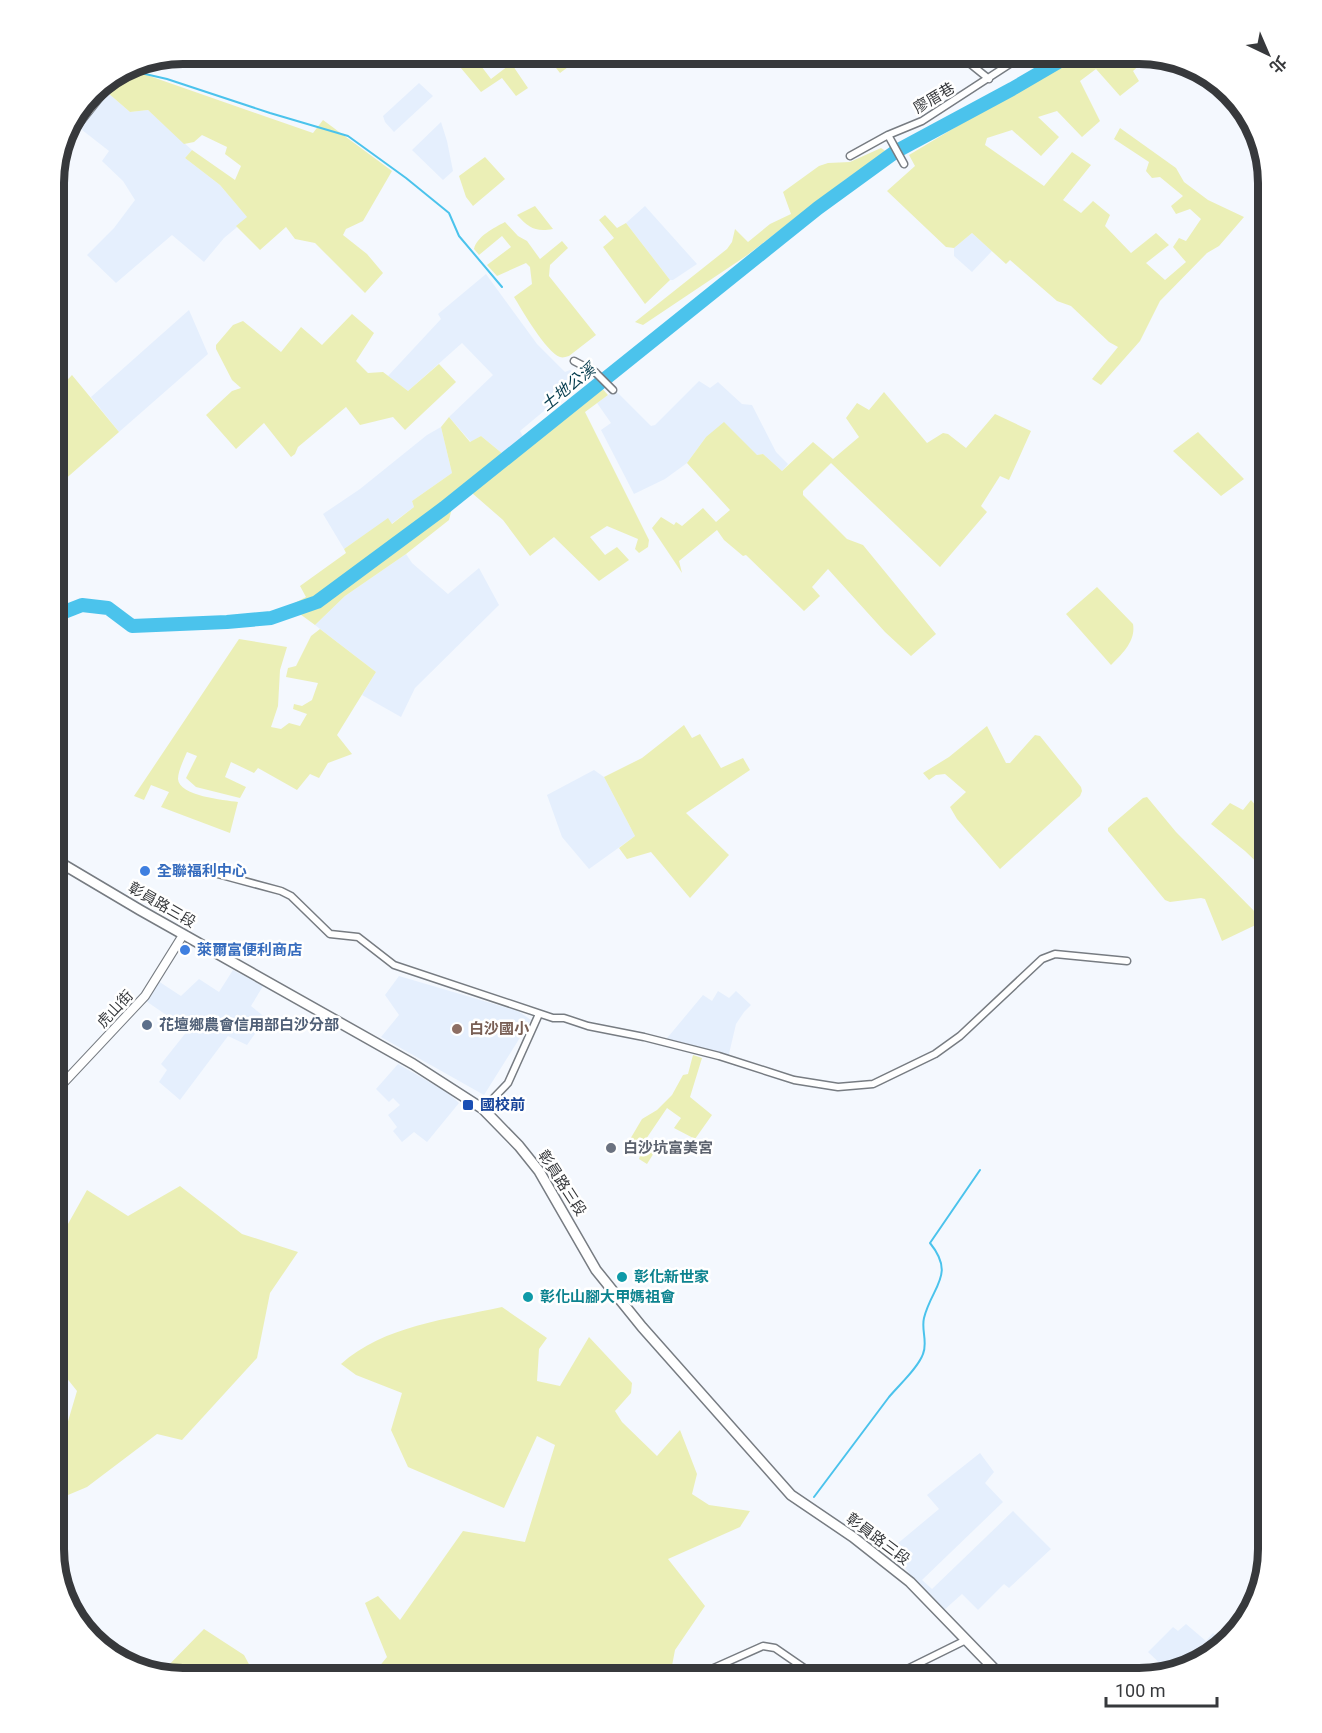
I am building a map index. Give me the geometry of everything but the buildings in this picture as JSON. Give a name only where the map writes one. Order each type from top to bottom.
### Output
[{"type":"main road","name":"彰員路三段","points":[[64,865],[413,1064],[483,1109],[519,1146],[539,1171],[596,1270],[642,1327],[791,1495],[854,1537],[910,1582],[993,1668]]},
{"type":"street","points":[[971,65],[989,79]]},
{"type":"street","name":"廖厝巷","points":[[850,156],[888,135],[922,121],[1009,65]]},
{"type":"street","points":[[888,135],[903,162]]},
{"type":"street","points":[[574,361],[595,372],[613,390]]},
{"type":"street","points":[[214,873],[281,891],[291,896],[330,934],[358,937],[394,965],[539,1014],[719,1056],[794,1080],[838,1087],[873,1084],[935,1054],[960,1036],[1049,955],[1127,960]]},
{"type":"street","name":"虎山街","points":[[64,1082],[145,996],[183,934]]},
{"type":"street","points":[[483,1109],[508,1083],[539,1014]]},
{"type":"street","points":[[909,1668],[966,1640]]},
{"type":"street","points":[[713,1668],[763,1646],[775,1648],[804,1668]]},
{"type":"shaded area","points":[[419,83],[433,96],[394,132],[383,116]]},
{"type":"shaded area","points":[[108,93],[130,112],[148,110],[192,150],[185,158],[220,185],[248,218],[224,238],[204,262],[172,235],[116,283],[87,255],[114,228],[135,200],[123,181],[102,161],[109,151],[79,127],[87,114]]},
{"type":"shaded area","points":[[441,122],[453,171],[443,180],[412,150]]},
{"type":"shaded area","points":[[645,206],[697,264],[673,280],[670,280],[626,223]]},
{"type":"shaded area","points":[[972,233],[992,251],[972,272],[954,256],[954,248]]},
{"type":"shaded area","points":[[486,274],[537,344],[565,372],[570,370],[581,380],[520,431],[525,440],[504,455],[481,436],[471,442],[449,417],[493,375],[462,343],[408,391],[388,376],[441,319],[438,314]]},
{"type":"shaded area","points":[[189,310],[208,354],[119,432],[91,397]]},
{"type":"shaded area","points":[[699,381],[710,388],[718,382],[742,404],[752,405],[776,452],[788,464],[782,471],[763,454],[757,455],[706,437],[687,463],[665,479],[634,494],[601,430],[611,423],[597,403],[615,390],[651,426],[655,425]]},
{"type":"shaded area","points":[[441,427],[452,473],[412,501],[414,507],[391,524],[388,519],[344,549],[323,514],[360,489],[427,435]]},
{"type":"shaded area","points":[[406,554],[412,563],[448,594],[479,568],[499,605],[415,688],[401,717],[362,695],[376,672],[315,625],[345,596]]},
{"type":"shaded area","points":[[594,770],[604,777],[635,836],[589,869],[562,837],[547,795]]},
{"type":"shaded area","points":[[233,970],[263,986],[251,1006],[266,1018],[247,1045],[228,1036],[180,1100],[159,1082],[167,1070],[161,1064],[188,1030],[146,1001],[158,981],[181,996],[199,979],[219,992]]},
{"type":"shaded area","name":"白沙國小","points":[[399,976],[518,1011],[531,1020],[484,1095],[381,1037],[399,1015],[385,995]]},
{"type":"shaded area","points":[[718,991],[729,998],[736,991],[751,1005],[736,1024],[728,1058],[663,1043],[703,995],[712,1001]]},
{"type":"shaded area","points":[[398,1064],[447,1092],[459,1103],[427,1142],[414,1132],[402,1142],[393,1131],[397,1127],[388,1115],[400,1105],[393,1098],[389,1102],[376,1089]]},
{"type":"shaded area","points":[[980,1453],[994,1472],[985,1483],[1003,1502],[922,1580],[932,1589],[1013,1511],[1051,1549],[1009,1588],[1004,1584],[978,1610],[962,1594],[943,1611],[917,1584],[891,1549],[939,1509],[927,1495]]},
{"type":"shaded area","points":[[1186,1624],[1206,1641],[1213,1633],[1218,1638],[1191,1656],[1162,1666],[1148,1652],[1173,1627],[1178,1631]]},
{"type":"green space","points":[[458,64],[480,64],[491,79],[507,64],[516,64],[513,66],[528,88],[516,96],[502,78],[481,92]]},
{"type":"green space","points":[[553,64],[572,64],[560,73]]},
{"type":"green space","points":[[1060,65],[1140,65],[1133,71],[1139,81],[1120,96],[1096,69],[1080,81],[1100,121],[1082,137],[1057,111],[1038,117],[1059,137],[1041,156],[1012,130],[987,138],[985,145],[1044,186],[1072,152],[1091,165],[1063,200],[1081,213],[1093,201],[1110,215],[1105,226],[1131,253],[1156,233],[1169,245],[1146,263],[1165,280],[1186,262],[1173,247],[1179,238],[1186,241],[1201,219],[1190,209],[1176,214],[1171,206],[1183,196],[1160,177],[1152,178],[1146,171],[1149,162],[1114,139],[1120,128],[1176,168],[1184,182],[1208,200],[1244,217],[1219,246],[1207,253],[1160,301],[1140,341],[1101,385],[1092,379],[1118,347],[1109,342],[1071,306],[1057,301],[1010,260],[1006,264],[972,233],[954,248],[946,247],[887,191],[915,166],[909,155]]},
{"type":"green space","points":[[141,73],[313,133],[323,120],[392,171],[363,221],[346,229],[343,235],[367,254],[383,273],[365,293],[315,243],[295,239],[286,227],[260,250],[236,226],[247,217],[220,185],[185,158],[192,150],[235,180],[241,166],[225,154],[227,147],[202,135],[194,142],[184,144],[148,110],[130,112],[108,93],[124,80]]},
{"type":"green space","points":[[881,148],[887,152],[846,179],[746,256],[643,325],[635,322],[727,249],[732,242],[735,229],[748,242],[770,224],[791,214],[783,192],[819,166],[828,163],[850,162]]},
{"type":"green space","points":[[485,157],[505,179],[473,206],[466,197],[459,176]]},
{"type":"green space","points":[[535,206],[553,229],[533,228],[517,215]]},
{"type":"green space","points":[[605,215],[617,228],[626,223],[670,280],[645,304],[603,247],[614,238],[599,220]]},
{"type":"green space","points":[[505,222],[518,236],[527,241],[540,259],[562,241],[568,248],[550,265],[549,276],[596,335],[569,356],[560,357],[554,354],[514,297],[532,284],[530,267],[526,263],[497,276],[487,265],[511,247],[502,236],[479,255],[474,249],[482,236]]},
{"type":"green space","points":[[352,314],[374,333],[356,361],[368,373],[383,372],[408,391],[439,364],[456,382],[405,430],[393,417],[360,425],[346,407],[298,447],[291,457],[264,423],[236,449],[206,415],[232,391],[241,388],[232,380],[216,349],[216,345],[233,325],[243,321],[281,352],[301,327],[322,345]]},
{"type":"green space","points":[[72,375],[119,432],[65,480],[65,383]]},
{"type":"green space","points":[[600,386],[608,395],[585,412],[649,540],[648,547],[639,553],[635,549],[638,539],[607,526],[590,537],[605,555],[617,547],[629,560],[599,581],[554,537],[530,556],[503,520],[472,493],[452,508],[449,520],[406,554],[345,596],[315,625],[289,606],[306,597],[300,586],[346,553],[344,549],[388,518],[392,524],[414,507],[412,501],[452,473],[441,427],[449,417],[470,442],[481,436],[504,455]]},
{"type":"green space","points":[[884,392],[927,443],[943,433],[948,434],[966,448],[995,414],[1031,431],[1009,480],[1000,476],[981,506],[987,512],[940,567],[831,463],[803,491],[803,495],[847,539],[863,545],[936,634],[911,656],[885,632],[828,569],[812,587],[820,596],[804,611],[746,555],[743,556],[724,540],[717,530],[679,561],[682,573],[652,528],[661,517],[674,525],[676,522],[682,526],[703,508],[716,522],[730,510],[687,463],[706,437],[724,422],[757,455],[763,454],[782,471],[813,442],[833,459],[859,437],[846,418],[857,403],[869,410]]},
{"type":"green space","points":[[1198,432],[1244,479],[1221,496],[1173,451]]},
{"type":"green space","points":[[1097,587],[1133,624],[1130,642],[1111,665],[1066,614]]},
{"type":"green space","points":[[320,629],[376,672],[337,735],[352,754],[328,763],[319,778],[310,774],[297,790],[258,768],[254,773],[231,762],[225,777],[246,787],[240,798],[196,787],[186,778],[197,756],[187,752],[178,776],[180,785],[203,796],[238,802],[230,833],[161,807],[169,792],[151,785],[144,800],[134,796],[239,639],[287,647],[280,670],[278,706],[271,727],[281,729],[289,723],[300,726],[307,714],[293,709],[294,704],[302,706],[312,700],[318,683],[286,677],[288,668],[296,666],[311,636]]},
{"type":"green space","points":[[684,725],[692,738],[700,734],[721,768],[743,758],[750,770],[686,813],[729,855],[690,898],[651,852],[627,859],[619,848],[635,836],[604,777],[642,758]]},
{"type":"green space","points":[[987,726],[1006,763],[1010,763],[1035,735],[1040,736],[1082,791],[1080,796],[1000,869],[957,819],[950,807],[966,792],[945,774],[936,775],[929,780],[923,773],[949,757]]},
{"type":"green space","points":[[1147,797],[1176,832],[1258,915],[1258,924],[1222,941],[1205,899],[1170,902],[1165,900],[1108,831],[1108,828]]},
{"type":"green space","points":[[1251,800],[1258,808],[1258,863],[1211,824],[1230,803],[1243,810]]},
{"type":"green space","points":[[693,1055],[702,1058],[690,1097],[712,1115],[695,1139],[674,1128],[681,1118],[667,1108],[646,1139],[657,1148],[647,1164],[639,1159],[642,1149],[629,1141],[642,1119],[657,1110],[672,1095],[683,1075],[688,1074]]},
{"type":"green space","points":[[180,1186],[242,1234],[298,1252],[270,1293],[257,1358],[182,1440],[157,1434],[87,1487],[68,1495],[64,1479],[64,1435],[77,1391],[64,1375],[64,1231],[87,1190],[128,1216]]},
{"type":"green space","points":[[502,1307],[547,1338],[539,1349],[537,1381],[560,1386],[589,1337],[632,1383],[631,1393],[615,1411],[622,1422],[657,1456],[680,1430],[697,1474],[692,1494],[709,1505],[750,1511],[740,1527],[668,1559],[705,1606],[675,1650],[672,1668],[378,1668],[387,1657],[365,1603],[378,1596],[400,1620],[463,1531],[525,1542],[555,1445],[537,1436],[504,1508],[408,1467],[391,1430],[402,1393],[356,1375],[341,1364],[376,1341],[396,1332],[438,1320]]},
{"type":"green space","points":[[204,1629],[244,1655],[251,1668],[184,1668],[167,1667]]},
{"type":"waterway","name":"土地公溪","points":[[65,612],[82,605],[108,608],[132,626],[271,618],[317,602],[444,508],[818,208],[895,152],[1053,65]]},
{"type":"waterway","points":[[140,73],[167,79],[348,136],[449,213],[459,236],[502,287]]},
{"type":"waterway","points":[[814,1497],[889,1397],[921,1359],[925,1345],[924,1318],[942,1272],[938,1254],[930,1243],[980,1170]]},
{"type":"place","name":"全聯福利中心","points":[[145,871]]},
{"type":"place","name":"萊爾富便利商店","points":[[185,950]]},
{"type":"place","name":"花壇鄉農會信用部白沙分部","points":[[147,1025]]},
{"type":"place","name":"白沙國小","points":[[457,1029]]},
{"type":"place","name":"國校前","points":[[468,1105]]},
{"type":"place","name":"白沙坑富美宮","points":[[611,1148]]},
{"type":"place","name":"彰化新世家","points":[[622,1277]]},
{"type":"place","name":"彰化山腳大甲媽祖會","points":[[528,1297]]}]
